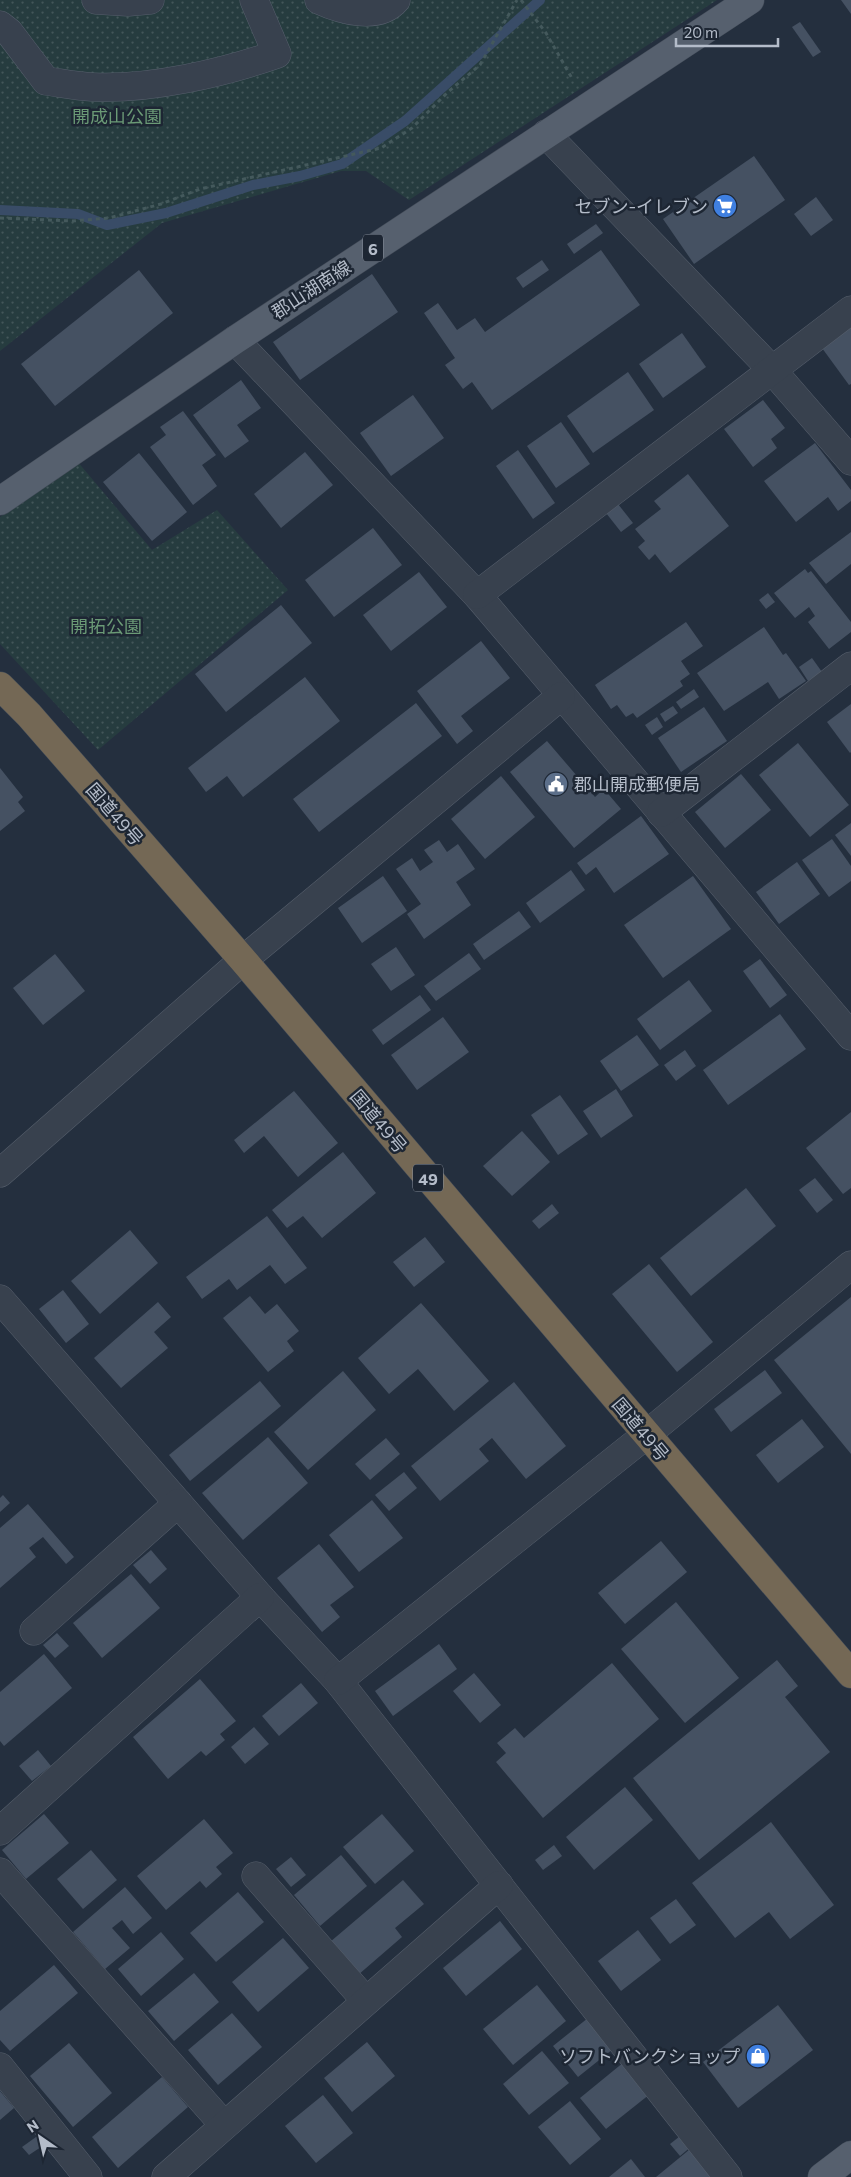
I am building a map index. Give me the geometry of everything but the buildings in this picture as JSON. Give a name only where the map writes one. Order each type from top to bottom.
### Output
[{"type":"highway","name":"国道49号","points":[[0,686],[28,715],[243,960],[851,1674]]},
{"type":"main road","name":"郡山湖南線","points":[[0,501],[234,340],[750,0]]},
{"type":"main road","points":[[822,2177],[851,2156]]},
{"type":"street","points":[[96,0],[128,2],[150,0]]},
{"type":"street","points":[[0,25],[9,32],[46,81],[92,87],[142,85],[250,64],[277,54],[254,0]]},
{"type":"street","points":[[319,0],[347,9],[367,12],[382,10],[396,0]]},
{"type":"street","points":[[546,134],[772,370],[849,456]]},
{"type":"street","points":[[477,596],[851,310]]},
{"type":"street","points":[[234,340],[477,596],[851,1036]]},
{"type":"street","points":[[661,813],[851,666]]},
{"type":"street","points":[[0,1173],[243,960],[561,696]]},
{"type":"street","points":[[338,1681],[646,1435],[851,1265]]},
{"type":"street","points":[[0,1299],[260,1597],[338,1681],[728,2177]]},
{"type":"street","points":[[34,1631],[178,1503]]},
{"type":"street","points":[[0,1831],[260,1597]]},
{"type":"street","points":[[0,1872],[224,2125]]},
{"type":"street","points":[[256,1876],[366,2001]]},
{"type":"street","points":[[166,2177],[499,1885]]},
{"type":"street","points":[[0,2067],[88,2177]]},
{"type":"path","points":[[0,218],[72,221],[109,218],[161,204],[200,189],[381,148],[412,128],[448,92],[480,65],[519,0],[546,33],[588,106]]},
{"type":"green space","name":"開成山公園","points":[[0,0],[717,0],[409,200],[366,171],[341,171],[162,223],[0,351]]},
{"type":"green space","name":"開拓公園","points":[[77,461],[152,550],[217,510],[288,590],[98,750],[0,644],[0,517]]},
{"type":"waterway","points":[[0,210],[78,214],[107,225],[166,213],[253,185],[300,176],[342,164],[405,121],[540,0]]},
{"type":"place","name":"セブン-イレブン","points":[[725,206]]},
{"type":"place","name":"郡山開成郵便局","points":[[556,784]]},
{"type":"place","name":"ソフトバンクショップ","points":[[758,2056]]}]
